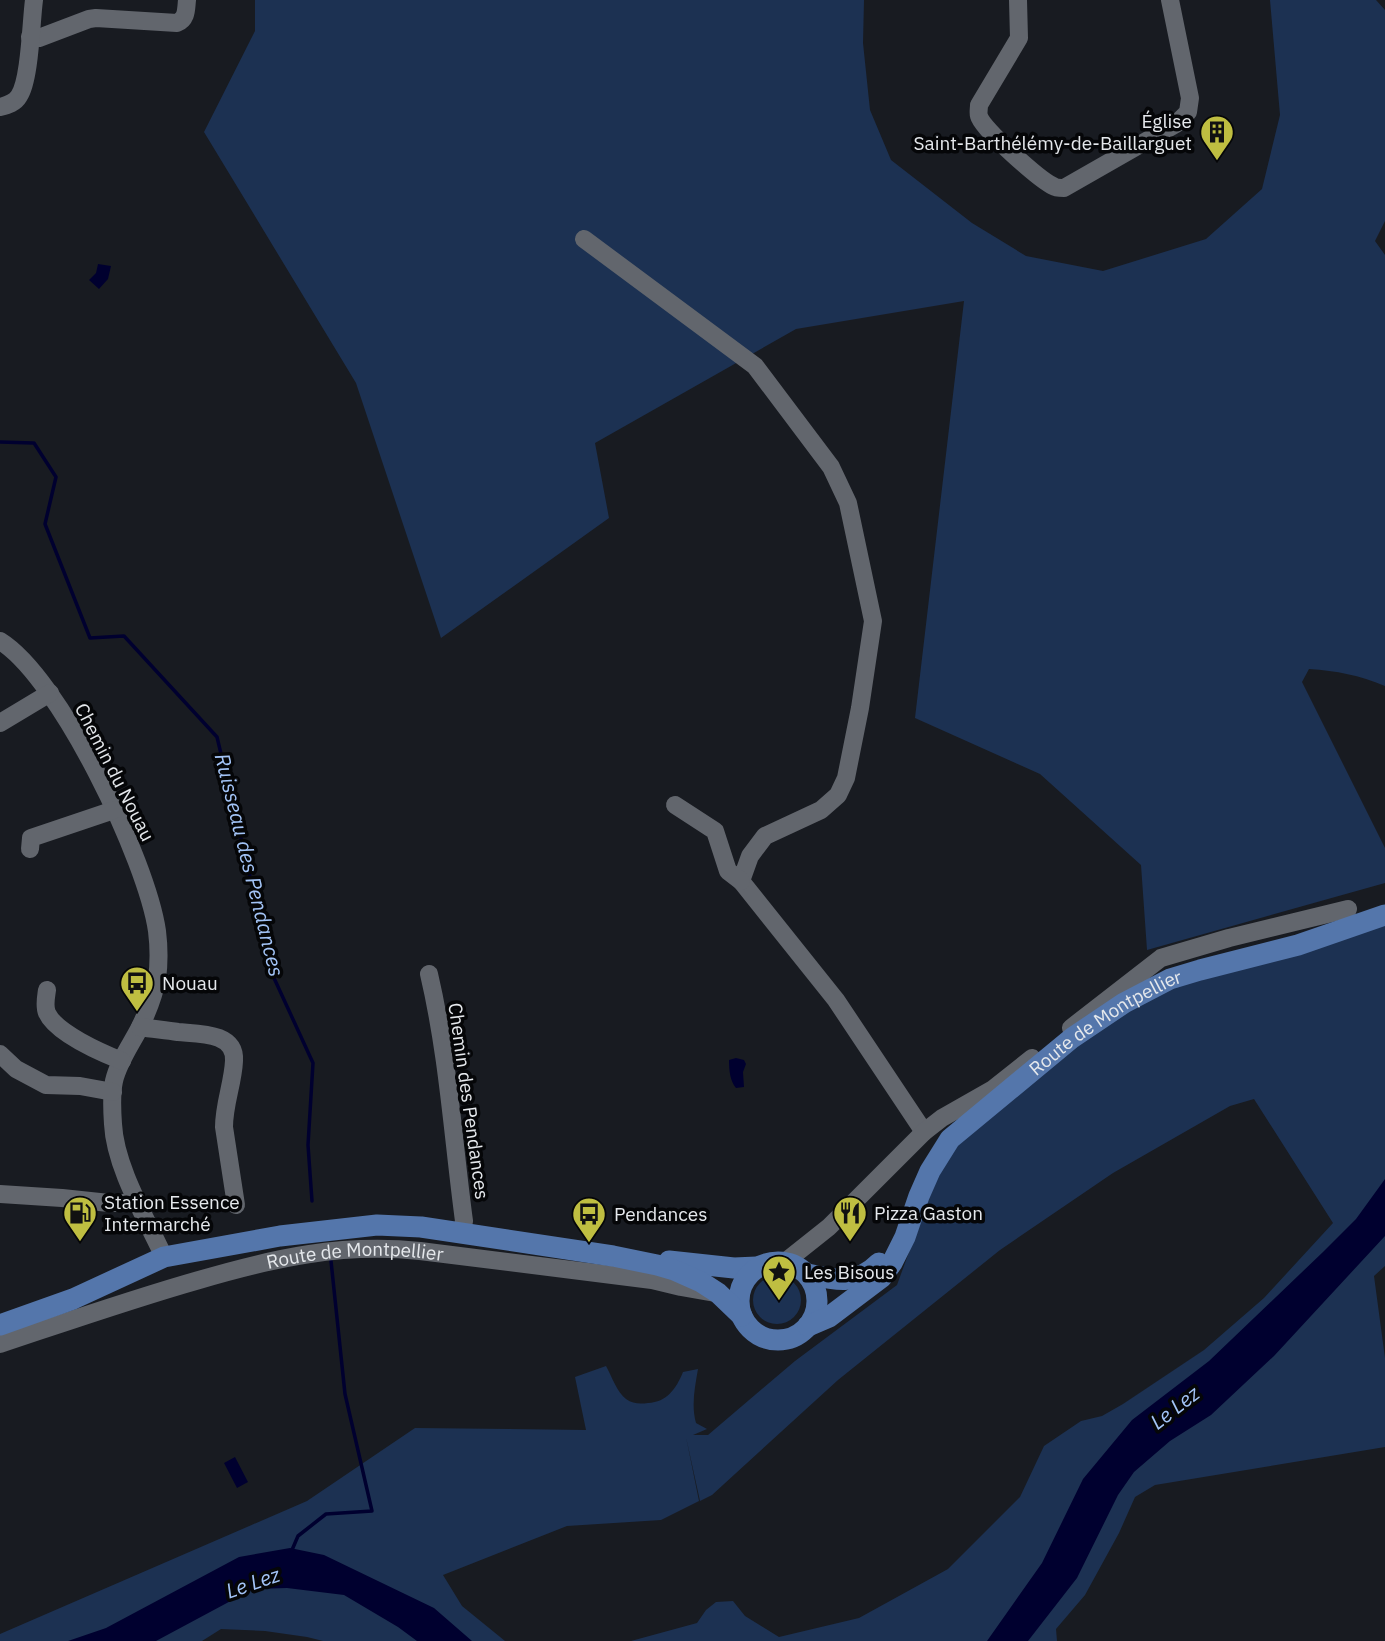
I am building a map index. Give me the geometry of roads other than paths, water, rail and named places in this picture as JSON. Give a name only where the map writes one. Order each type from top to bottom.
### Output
[{"type":"main road","name":"Route de Montpellier","points":[[808,1326],[829,1317],[882,1277],[905,1237],[930,1171],[950,1139],[1072,1038],[1124,1003],[1170,979],[1298,945],[1385,915]]},
{"type":"main road","name":"Route de Montpellier","points":[[0,1325],[73,1299],[164,1257],[280,1236],[377,1225],[421,1227],[613,1256],[734,1268],[757,1267]]},
{"type":"main road","name":"Route de Montpellier","points":[[807,1273],[837,1280],[853,1279],[871,1271],[905,1237]]},
{"type":"main road","name":"Route de Montpellier","points":[[613,1256],[674,1270],[701,1282],[718,1293],[742,1316]]},
{"type":"main road","points":[[769,1262],[785,1262],[807,1273],[817,1294],[817,1306],[814,1317],[801,1333],[779,1340],[757,1334],[748,1326],[742,1316],[739,1294],[749,1274],[757,1267],[769,1262]]},
{"type":"street","points":[[0,107],[17,99],[25,84],[34,0]]},
{"type":"street","points":[[30,37],[39,38],[96,18],[177,23],[184,18],[187,0]]},
{"type":"street","points":[[1018,0],[1019,38],[979,105],[978,115],[983,124],[1011,152],[1044,180],[1055,187],[1064,188],[1176,124],[1188,112],[1189,92],[1170,0]]},
{"type":"street","points":[[584,239],[755,366],[831,467],[848,503],[873,621],[846,778],[838,795],[821,810],[765,836],[750,856],[741,881]]},
{"type":"street","name":"Chemin du Nouau","points":[[0,641],[17,653],[50,693],[89,760],[137,864],[152,908],[157,931],[156,980],[149,1007],[114,1082],[113,1123],[116,1146],[125,1174],[164,1257]]},
{"type":"street","points":[[0,723],[50,693]]},
{"type":"street","points":[[675,805],[715,831],[727,871],[741,881],[836,1000],[924,1132]]},
{"type":"street","points":[[30,849],[31,838],[114,810]]},
{"type":"street","points":[[785,1262],[820,1236],[924,1132],[942,1118],[993,1089],[1161,958],[1348,909]]},
{"type":"street","name":"Chemin des Pendances","points":[[429,974],[438,1012],[464,1221],[461,1234]]},
{"type":"street","points":[[47,990],[46,1007],[51,1019],[88,1046],[122,1061]]},
{"type":"street","points":[[140,1027],[214,1035],[226,1041],[232,1049],[234,1060],[224,1127],[236,1205]]},
{"type":"street","points":[[0,1054],[16,1069],[46,1085],[80,1086],[113,1092]]},
{"type":"street","points":[[0,1195],[139,1203]]},
{"type":"street","name":"Route de Montpellier","points":[[0,1345],[118,1303],[243,1266],[345,1249],[387,1248],[420,1251],[652,1280],[718,1293]]},
{"type":"water","points":[[98,264],[111,266],[108,279],[99,289],[89,280],[96,273]]},
{"type":"water","points":[[729,1060],[744,1060],[746,1064],[743,1072],[744,1087],[736,1088],[731,1079]]},
{"type":"water","name":"Le Lez","points":[[1385,1179],[1385,1236],[1274,1356],[1211,1415],[1170,1441],[1134,1472],[1118,1495],[1077,1578],[1028,1641],[987,1641],[1042,1563],[1083,1479],[1132,1420],[1209,1361],[1356,1219]]},
{"type":"water","points":[[235,1457],[248,1482],[237,1488],[224,1463]]},
{"type":"water","name":"Le Lez","points":[[290,1548],[324,1555],[434,1608],[472,1641],[417,1641],[344,1595],[287,1588],[253,1589],[156,1641],[68,1641],[106,1628],[239,1557]]},
{"type":"waterway","points":[[0,442],[33,443]]},
{"type":"waterway","name":"Ruisseau des Pendances","points":[[34,443],[56,477],[45,524],[90,638],[124,636],[217,737],[274,978],[313,1063],[308,1145],[312,1201]]},
{"type":"waterway","name":"Ruisseau des Pendances","points":[[292,1550],[298,1536],[326,1514],[372,1511],[345,1394],[331,1261]]},
{"type":"place","name":"Église Saint-Barthélémy-de-Baillarguet","points":[[1217,162]]},
{"type":"place","name":"Nouau","points":[[137,1013]]},
{"type":"place","name":"Station Essence Intermarché","points":[[80,1243]]},
{"type":"place","name":"Pizza Gaston","points":[[850,1243]]},
{"type":"place","name":"Pendances","points":[[589,1244]]},
{"type":"place","name":"Les Bisous","points":[[779,1302]]}]
